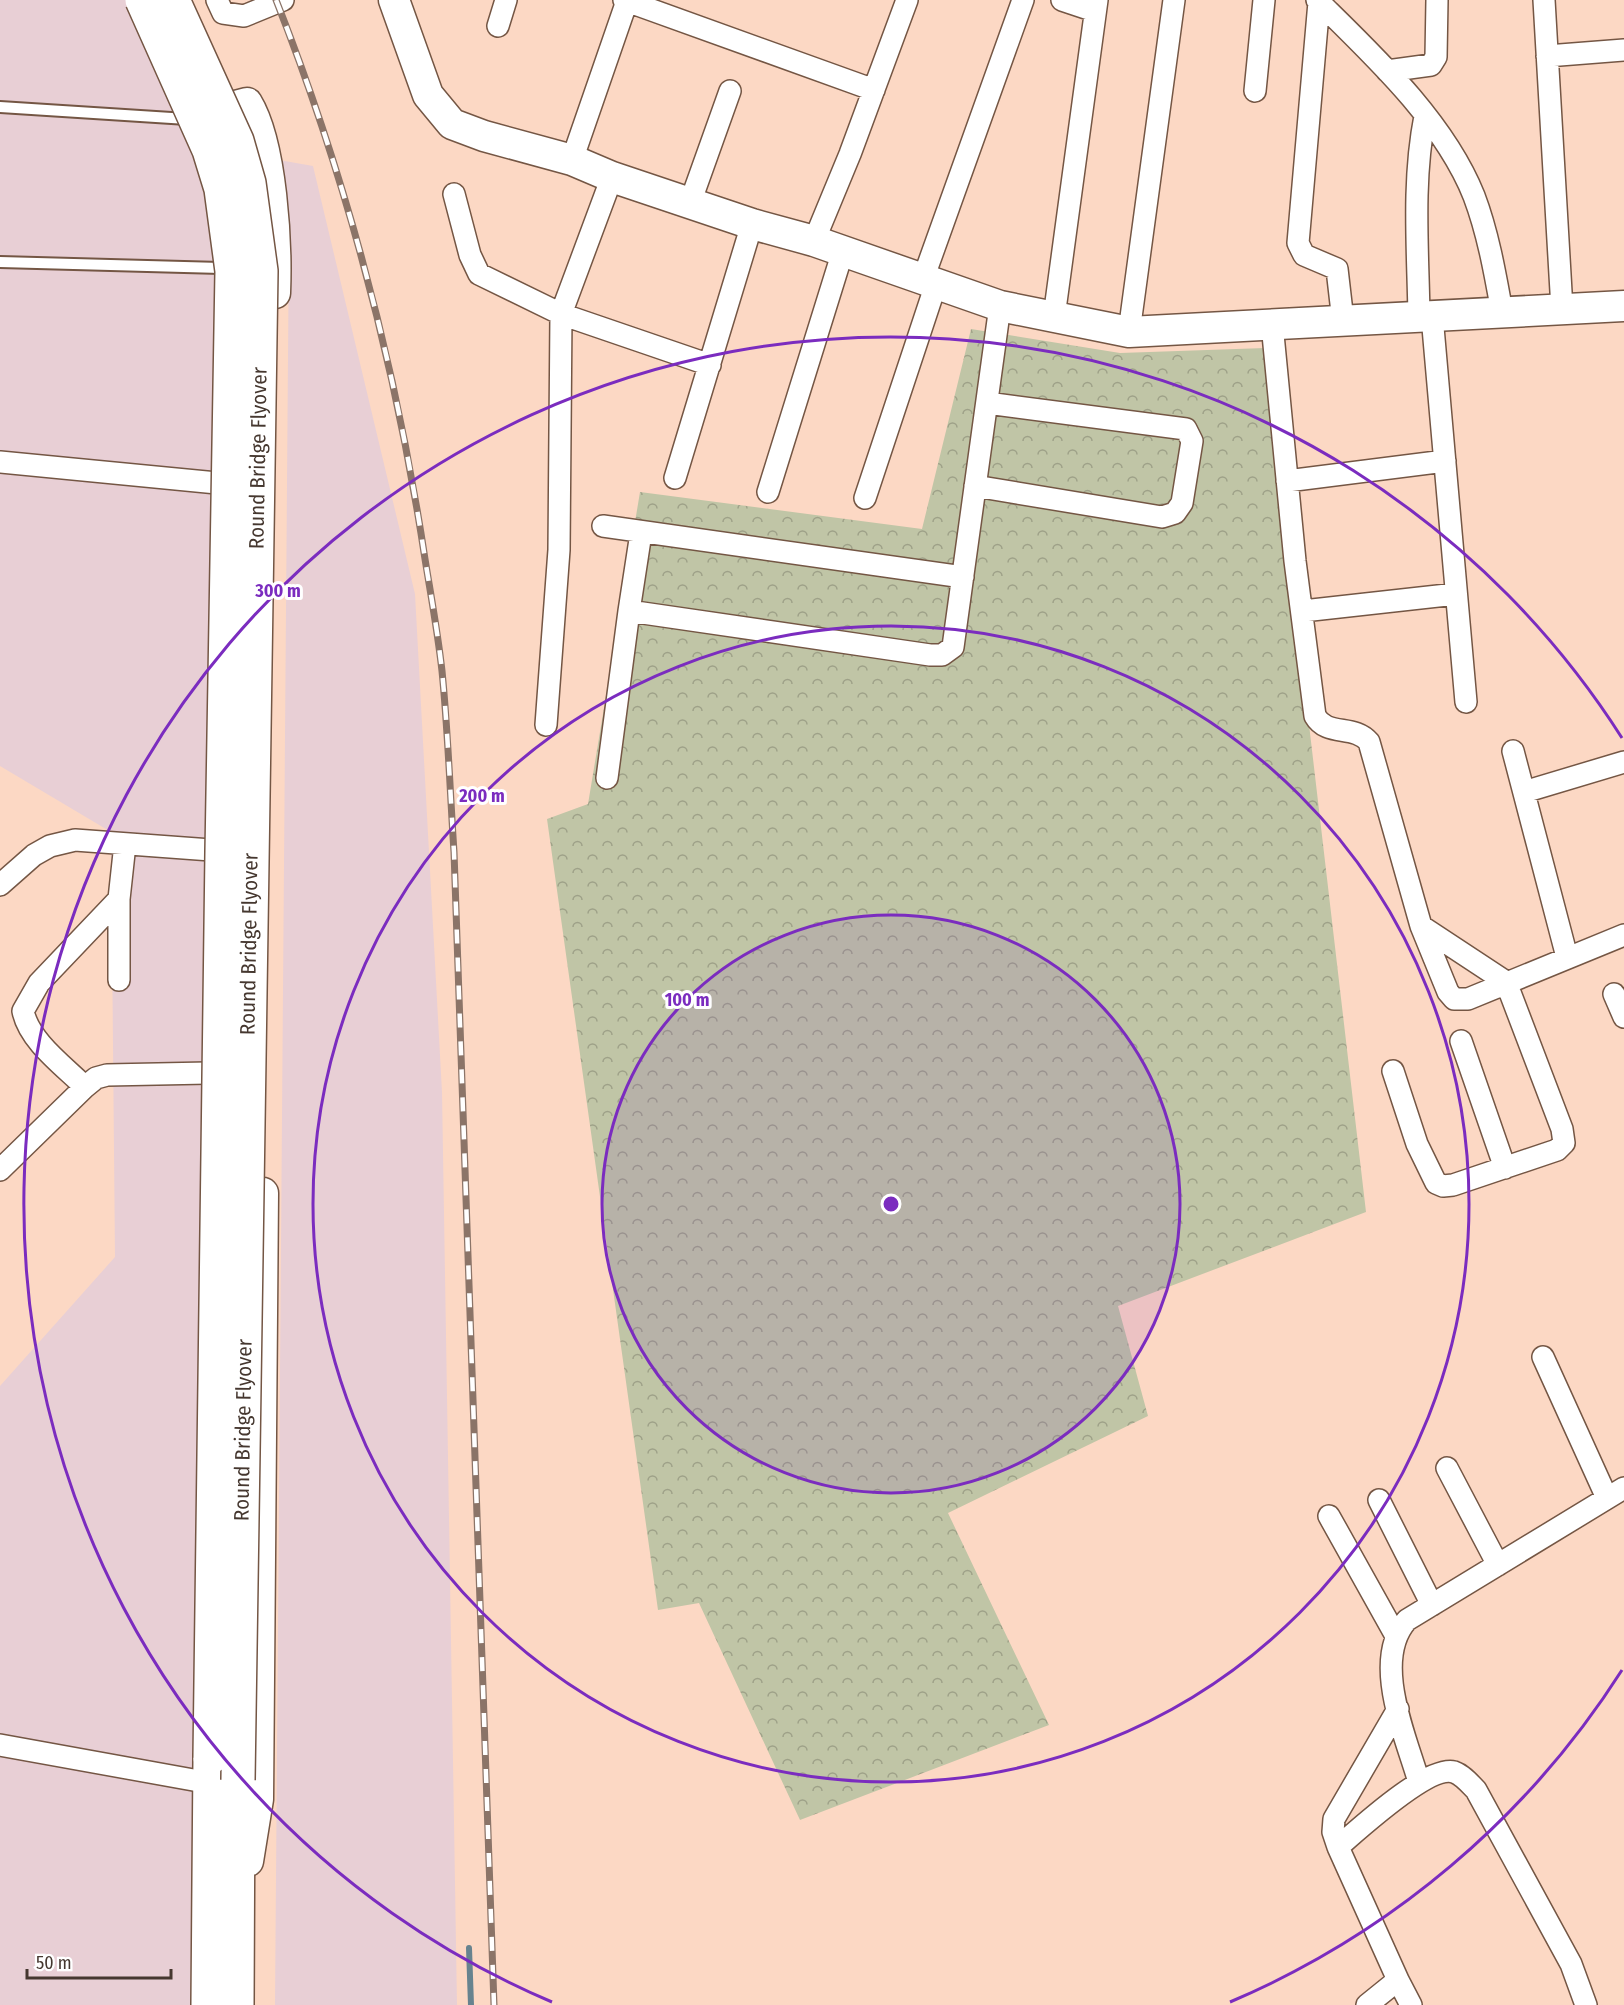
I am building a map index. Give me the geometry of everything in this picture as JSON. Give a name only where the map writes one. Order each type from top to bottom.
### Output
[{"type":"main road","name":"Round Bridge Flyover","points":[[142,0],[209,150],[221,189],[232,272],[222,852],[215,1775],[238,1905],[237,2005]]},
{"type":"main road","name":"Round Bridge Flyover","points":[[173,0],[237,141],[249,183],[261,271],[215,1775]]},
{"type":"main road","points":[[208,2005],[215,1775]]},
{"type":"street","points":[[135,0],[187,119],[210,193],[221,268],[208,1073],[215,1775],[195,2005]]},
{"type":"street","points":[[217,0],[223,13],[244,16],[283,0]]},
{"type":"street","points":[[394,0],[428,95],[452,124],[484,136],[572,160],[612,177],[752,224],[814,241],[1000,306],[1129,332],[1624,306]]},
{"type":"street","points":[[498,26],[506,0]]},
{"type":"street","points":[[814,241],[907,0]]},
{"type":"street","points":[[865,498],[929,281],[1023,0]]},
{"type":"street","points":[[1054,317],[1096,6],[1062,0]]},
{"type":"street","points":[[1129,332],[1174,0]]},
{"type":"street","points":[[1255,91],[1264,0]]},
{"type":"street","points":[[1387,71],[1431,65],[1436,57],[1437,0]]},
{"type":"street","points":[[1544,0],[1562,309]]},
{"type":"street","points":[[572,160],[626,1],[874,90]]},
{"type":"street","points":[[1328,6],[1425,116],[1473,195],[1492,257],[1502,312]]},
{"type":"street","points":[[1328,6],[1298,243],[1304,255],[1337,269],[1343,321]]},
{"type":"street","points":[[1547,56],[1624,50]]},
{"type":"street","points":[[690,203],[730,91]]},
{"type":"street","points":[[187,119],[247,103],[257,119],[266,156],[276,266],[265,711],[258,1799],[238,1905]]},
{"type":"street","points":[[1425,116],[1419,144],[1418,183],[1425,316],[1445,461],[1466,702]]},
{"type":"street","points":[[546,725],[559,550],[561,314],[612,177]]},
{"type":"street","points":[[454,194],[470,255],[479,274],[561,314],[710,365]]},
{"type":"street","points":[[675,478],[752,224]]},
{"type":"street","points":[[768,492],[843,251]]},
{"type":"street","points":[[629,611],[942,656],[953,647],[1000,306]]},
{"type":"street","points":[[1272,324],[1287,481],[1315,716],[1319,723],[1329,728],[1357,732],[1369,742],[1420,926],[1440,976],[1454,999],[1468,999],[1624,935]]},
{"type":"street","points":[[975,486],[1162,517],[1175,513],[1182,503],[1192,441],[1186,429],[987,403]]},
{"type":"street","points":[[1287,481],[1445,461]]},
{"type":"street","points":[[0,462],[217,483]]},
{"type":"street","points":[[603,526],[963,577]]},
{"type":"street","points":[[607,778],[640,533]]},
{"type":"street","points":[[1303,611],[1456,594]]},
{"type":"street","points":[[1513,751],[1567,957]]},
{"type":"street","points":[[1524,792],[1624,762]]},
{"type":"street","points":[[0,885],[34,855],[50,846],[75,840],[211,850]]},
{"type":"street","points":[[119,980],[118,899],[125,844]]},
{"type":"street","points":[[85,1087],[34,1035],[24,1020],[23,1011],[39,983],[118,899]]},
{"type":"street","points":[[1393,1071],[1417,1144],[1436,1183],[1443,1186],[1453,1185],[1562,1147],[1565,1139],[1506,982],[1420,926]]},
{"type":"street","points":[[1614,994],[1624,1017]]},
{"type":"street","points":[[1461,1041],[1505,1168]]},
{"type":"street","points":[[0,1170],[96,1078],[107,1075],[208,1073]]},
{"type":"street","points":[[1419,1782],[1392,1690],[1391,1665],[1396,1636],[1407,1620],[1615,1493],[1543,1357]]},
{"type":"street","points":[[1447,1468],[1498,1564]]},
{"type":"street","points":[[1379,1500],[1432,1605]]},
{"type":"street","points":[[1329,1516],[1396,1636]]},
{"type":"street","points":[[1398,1709],[1334,1819],[1333,1832],[1411,2005]]},
{"type":"street","points":[[0,1745],[215,1775]]},
{"type":"street","points":[[1338,1846],[1419,1782],[1444,1772],[1454,1772],[1476,1791],[1571,1964],[1586,2005]]},
{"type":"street","points":[[1366,2005],[1398,1980]]},
{"type":"lane","points":[[0,107],[187,119]]},
{"type":"lane","points":[[0,262],[221,268]]},
{"type":"shaded area","points":[[0,0],[148,0],[217,180],[191,2005],[0,2005],[0,1386],[115,1257],[111,832],[0,766]]},
{"type":"shaded area","points":[[279,160],[313,166],[415,594],[442,1092],[457,2005],[275,2005],[289,231]]},
{"type":"green space","points":[[971,329],[1120,353],[1265,348],[1366,1212],[1118,1306],[1148,1416],[948,1513],[1049,1725],[800,1820],[699,1603],[658,1610],[547,819],[588,804],[640,492],[922,529]]},
{"type":"waterway","points":[[469,1948],[471,2005]]},
{"type":"railway","points":[[276,0],[302,68],[347,205],[384,345],[413,487],[442,671],[454,852],[494,2005]]}]
